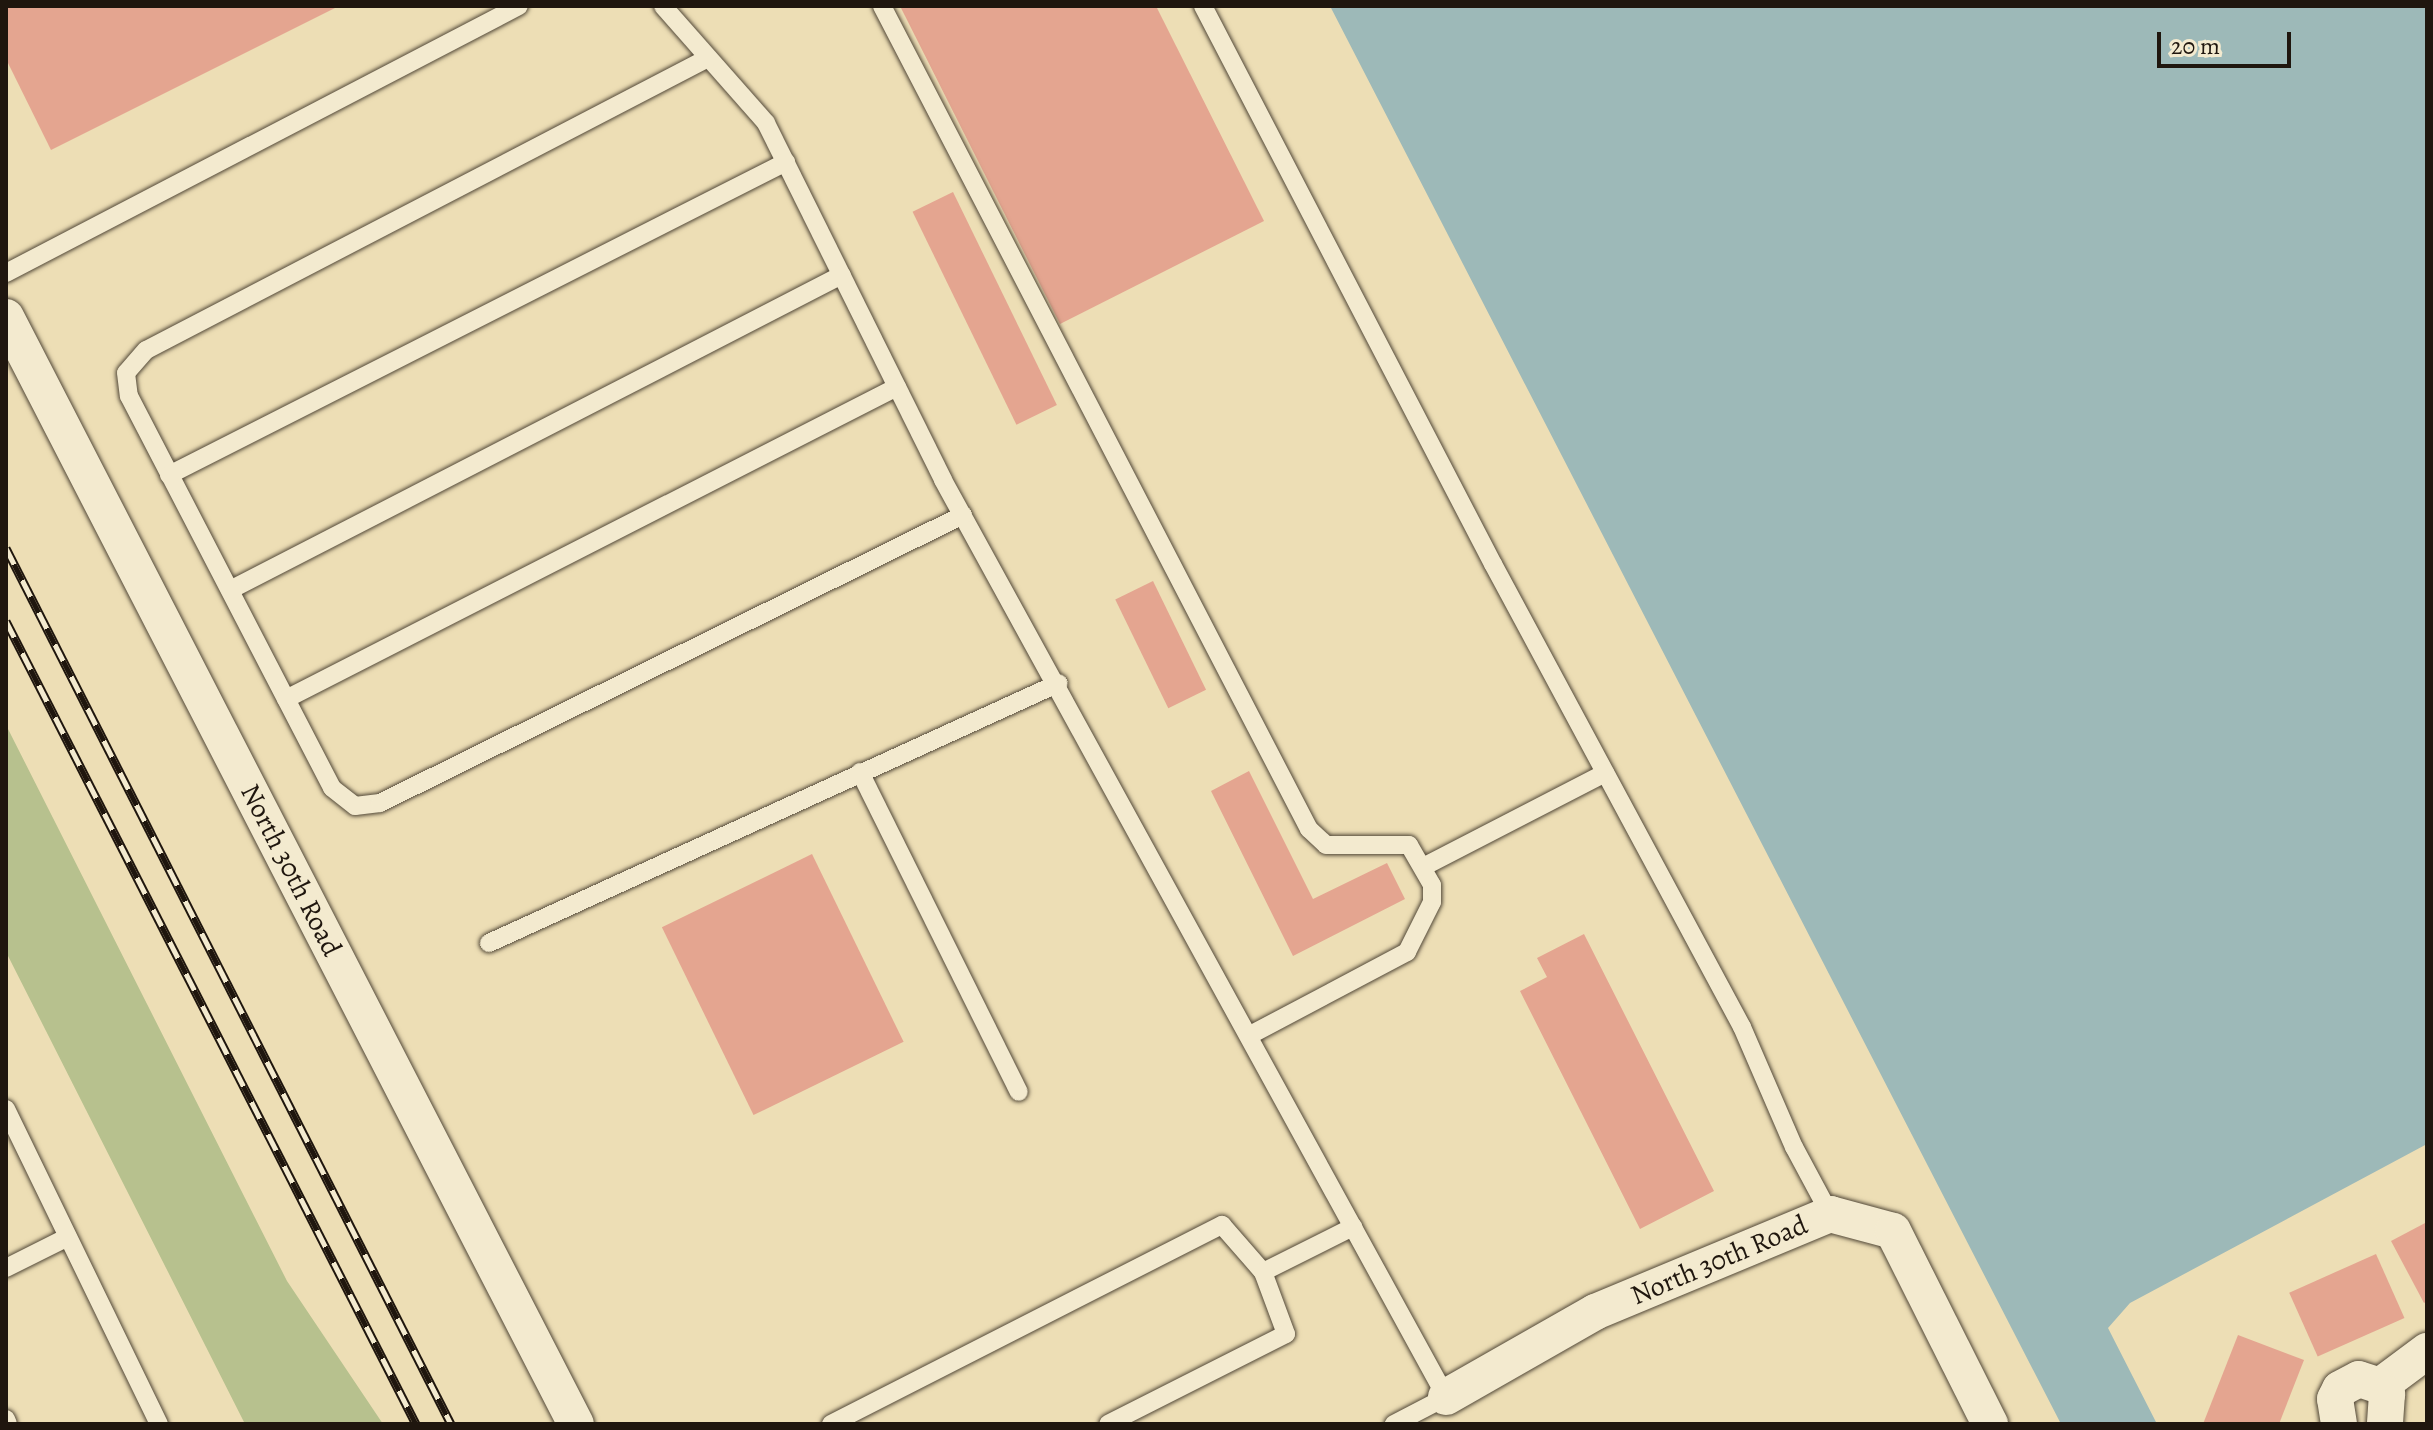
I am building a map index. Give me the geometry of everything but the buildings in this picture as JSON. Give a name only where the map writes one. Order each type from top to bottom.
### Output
[{"type":"street","name":"North 30th Road","points":[[6,317],[576,1424]]},
{"type":"street","name":"North 30th Road","points":[[1446,1397],[1595,1312],[1830,1214],[1893,1231],[1990,1424]]},
{"type":"street","points":[[2380,1386],[2427,1351]]},
{"type":"street","points":[[2339,1424],[2334,1411],[2340,1389],[2359,1379],[2380,1386],[2390,1405],[2385,1424]]},
{"type":"lane","points":[[6,273],[519,6]]},
{"type":"lane","points":[[663,6],[766,123],[963,515],[1059,683],[1446,1397],[1394,1424]]},
{"type":"lane","points":[[882,6],[1309,829],[1326,845],[1409,845],[1432,885],[1432,902],[1407,952],[1250,1035]]},
{"type":"lane","points":[[1203,6],[1605,773],[1742,1027],[1794,1147],[1830,1214]]},
{"type":"lane","points":[[708,58],[146,350],[126,373],[129,396],[332,788],[355,806],[380,803],[963,515]]},
{"type":"lane","points":[[169,475],[786,162]]},
{"type":"lane","points":[[230,590],[842,275]]},
{"type":"lane","points":[[286,699],[897,387]]},
{"type":"lane","points":[[489,943],[1059,683]]},
{"type":"lane","points":[[860,772],[1019,1092]]},
{"type":"lane","points":[[1423,867],[1605,773]]},
{"type":"lane","points":[[6,1109],[159,1424]]},
{"type":"lane","points":[[831,1424],[1222,1225],[1263,1272],[1286,1334],[1108,1424]]},
{"type":"lane","points":[[1263,1272],[1353,1227]]},
{"type":"lane","points":[[6,1268],[68,1237]]},
{"type":"green space","points":[[6,725],[287,1281],[383,1424],[245,1424],[6,952]]},
{"type":"water","points":[[1330,6],[2427,6],[2427,1144],[2130,1303],[2108,1328],[2157,1424],[2061,1424]]},
{"type":"railway","points":[[6,548],[451,1424]]},
{"type":"railway","points":[[6,621],[416,1424]]}]
